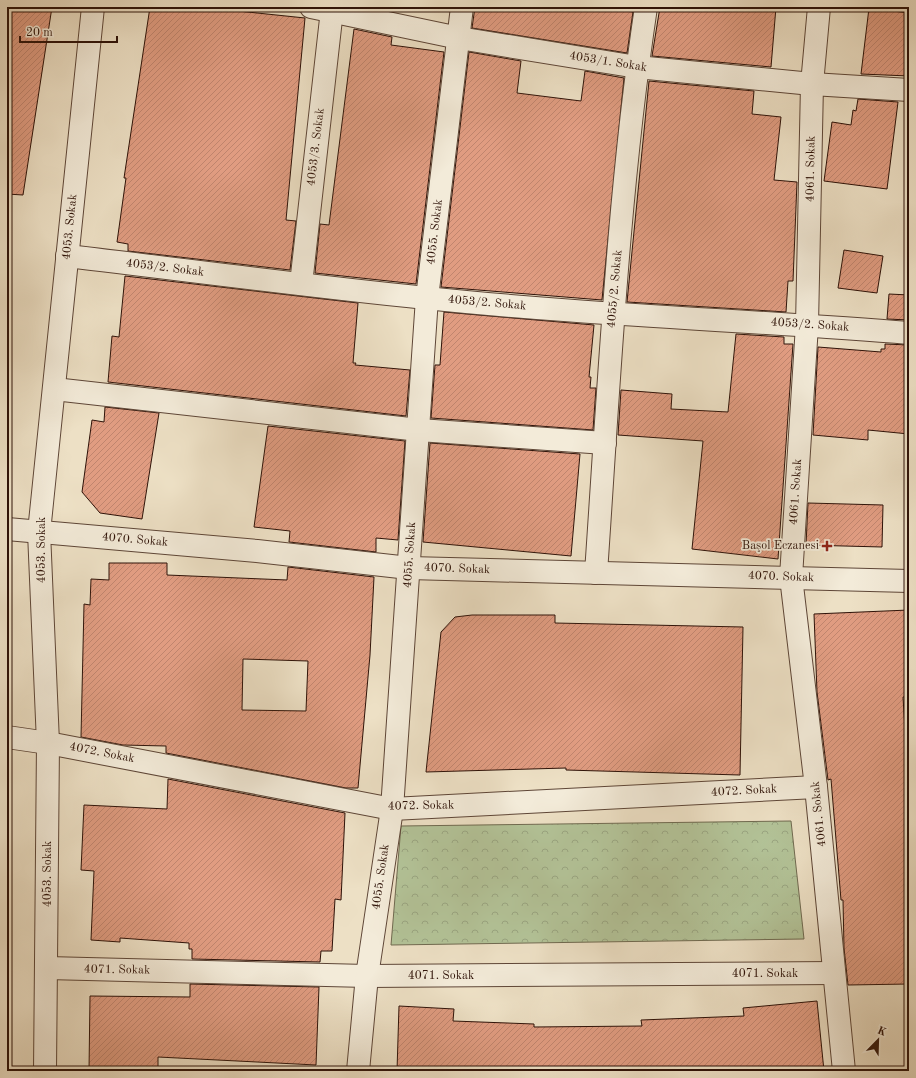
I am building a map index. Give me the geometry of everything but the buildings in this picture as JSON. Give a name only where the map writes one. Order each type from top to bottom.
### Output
[{"type":"street","name":"4053. Sokak","points":[[45,1071],[48,743],[39,532],[93,7]]},
{"type":"street","name":"4055. Sokak","points":[[358,1071],[367,976],[392,808],[427,298],[462,7]]},
{"type":"street","name":"4055/2. Sokak","points":[[596,573],[613,314],[637,67],[646,7]]},
{"type":"street","name":"4061. Sokak","points":[[819,7],[812,84],[807,325],[791,577],[816,787],[844,1071]]},
{"type":"street","name":"4053/1. Sokak","points":[[322,9],[459,38],[637,67],[812,84],[909,90]]},
{"type":"street","name":"4053/3. Sokak","points":[[301,284],[322,9]]},
{"type":"street","name":"4053/2. Sokak","points":[[67,256],[427,298],[613,314],[807,325],[909,333]]},
{"type":"street","points":[[54,388],[419,430],[605,443]]},
{"type":"street","name":"4070. Sokak","points":[[7,529],[257,551],[409,568],[909,581]]},
{"type":"street","name":"4072. Sokak","points":[[7,737],[48,743],[392,808],[816,787]]},
{"type":"street","name":"4071. Sokak","points":[[47,968],[367,976],[834,973]]},
{"type":"green space","points":[[791,821],[804,939],[391,945],[401,826]]},
{"type":"place","name":"Başol Eczanesi","points":[[827,546]]}]
